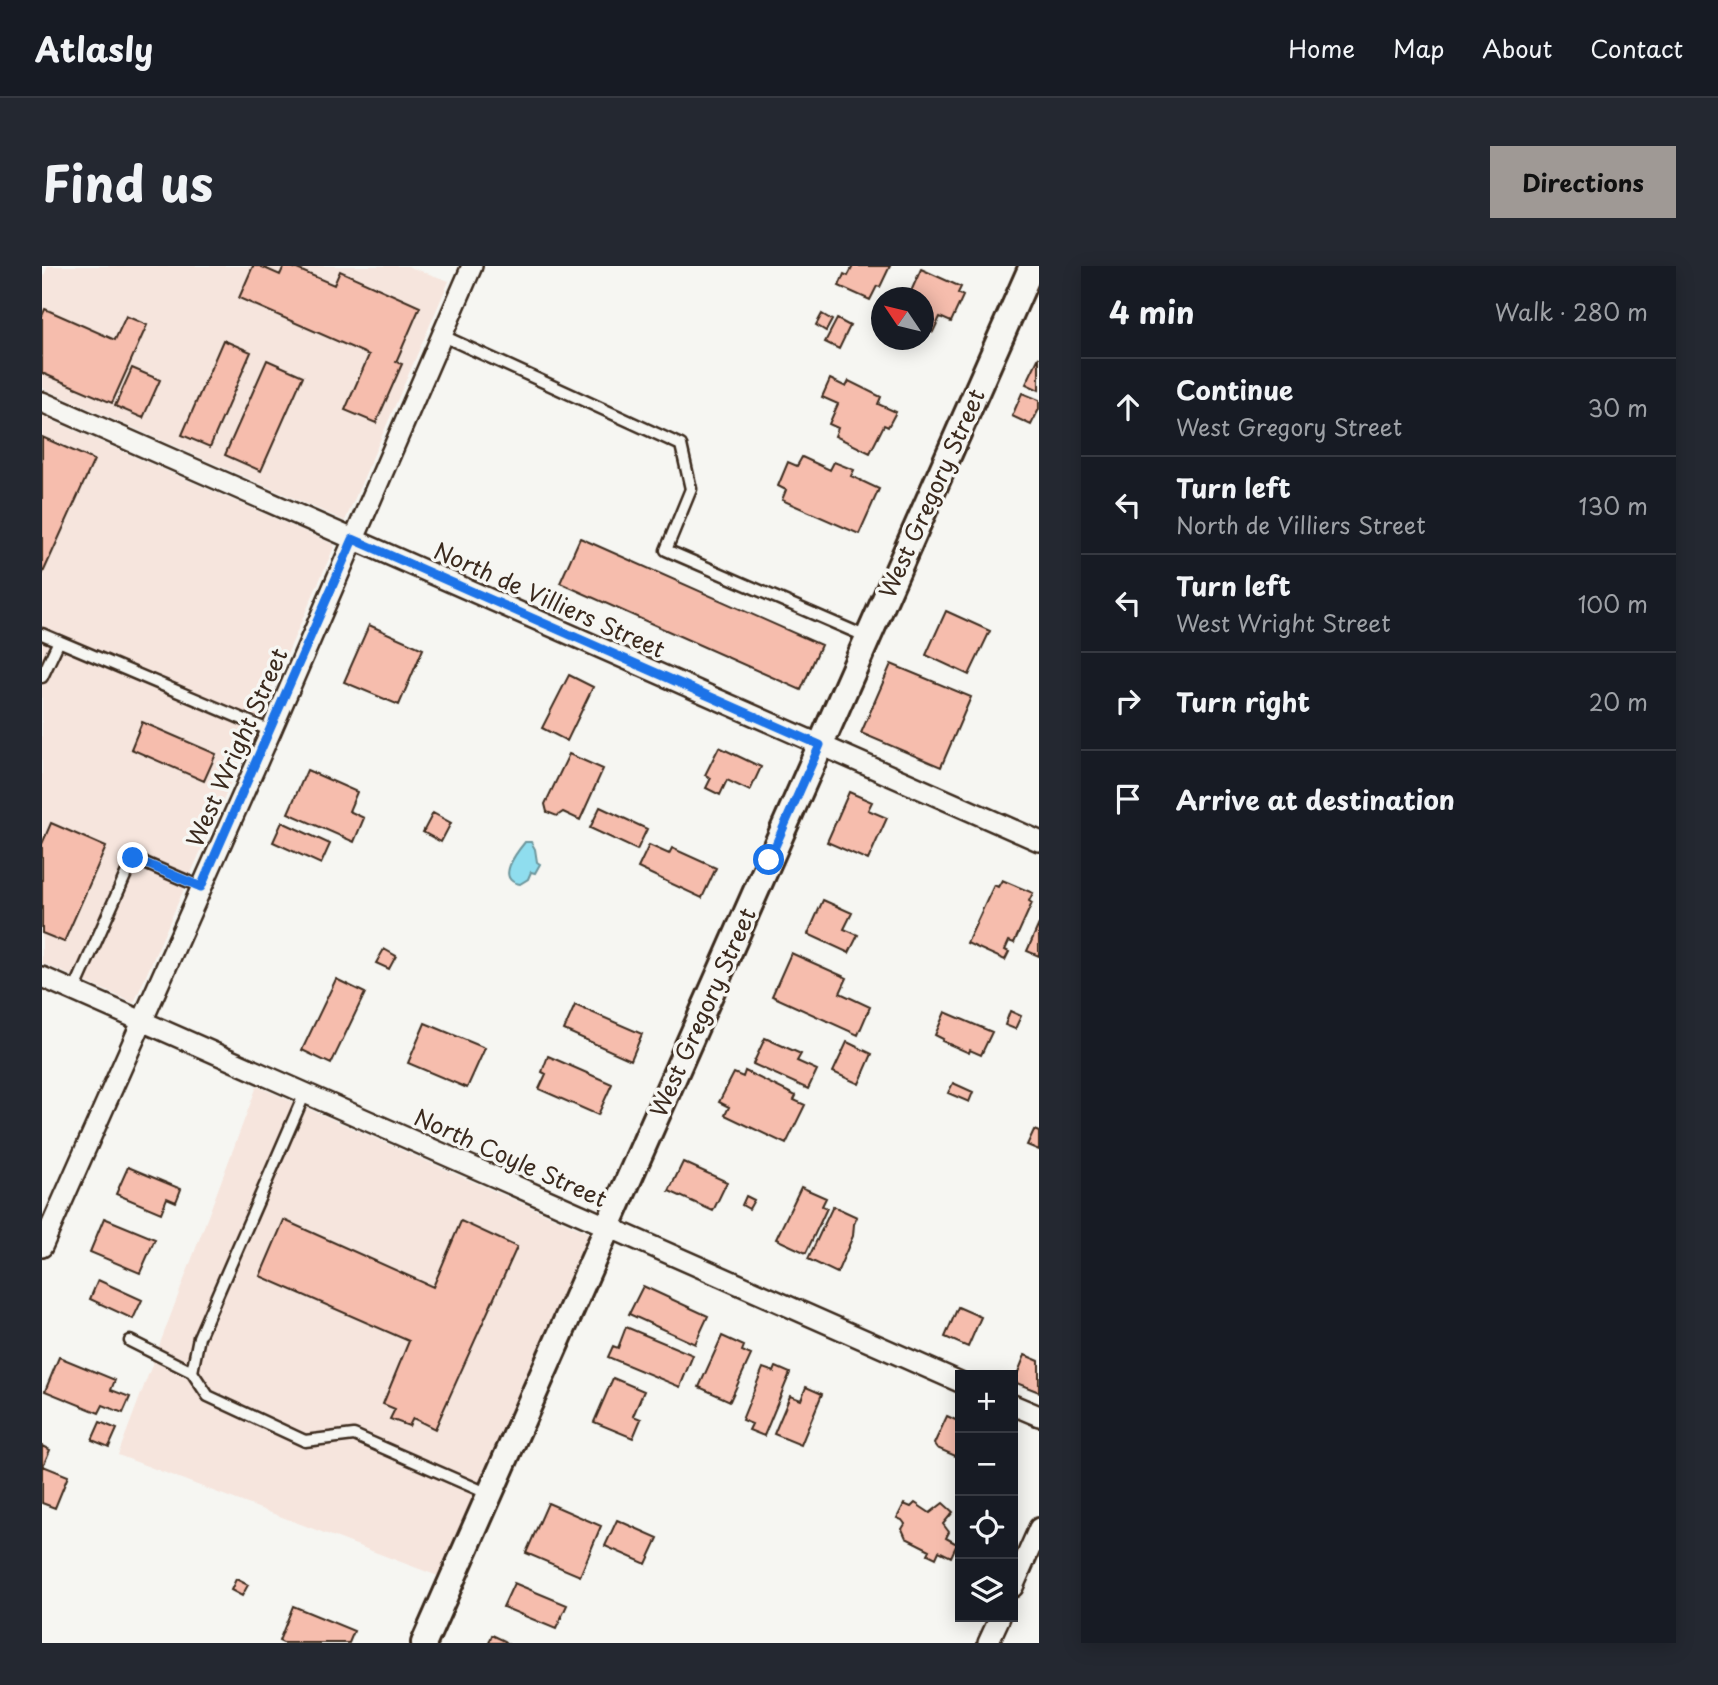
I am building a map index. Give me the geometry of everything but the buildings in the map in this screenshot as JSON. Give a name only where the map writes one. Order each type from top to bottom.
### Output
[{"type":"street","name":"West Wright Street","points":[[42,1247],[271,731],[472,266]]},
{"type":"street","name":"West Gregory Street","points":[[424,1643],[1032,266]]},
{"type":"street","name":"North de Villiers Street","points":[[42,402],[1039,841]]},
{"type":"street","name":"North Coyle Street","points":[[42,977],[955,1380]]},
{"type":"street","points":[[1018,1407],[1039,1416]]},
{"type":"street","points":[[1018,1576],[1039,1528]]},
{"type":"street","points":[[988,1643],[998,1622]]},
{"type":"lane","points":[[441,335],[681,445],[691,489],[666,550],[868,638]]},
{"type":"lane","points":[[42,634],[271,731]]},
{"type":"lane","points":[[42,677],[59,641]]},
{"type":"lane","points":[[74,991],[133,858],[201,887]]},
{"type":"lane","points":[[192,1372],[199,1337],[305,1093]]},
{"type":"lane","points":[[130,1341],[192,1372],[208,1396],[305,1441],[354,1435],[489,1494]]},
{"type":"shaded area","points":[[48,266],[407,266],[449,281],[345,521],[42,388],[42,280]]},
{"type":"shaded area","points":[[42,416],[335,545],[134,1003],[42,963]]},
{"type":"shaded area","points":[[257,1086],[589,1233],[438,1576],[118,1455]]},
{"type":"water","points":[[525,842],[531,842],[540,864],[535,873],[531,872],[528,879],[520,884],[509,877],[508,872]]},
{"type":"route","points":[[133,858],[201,887],[353,539],[820,745],[769,860]]}]
